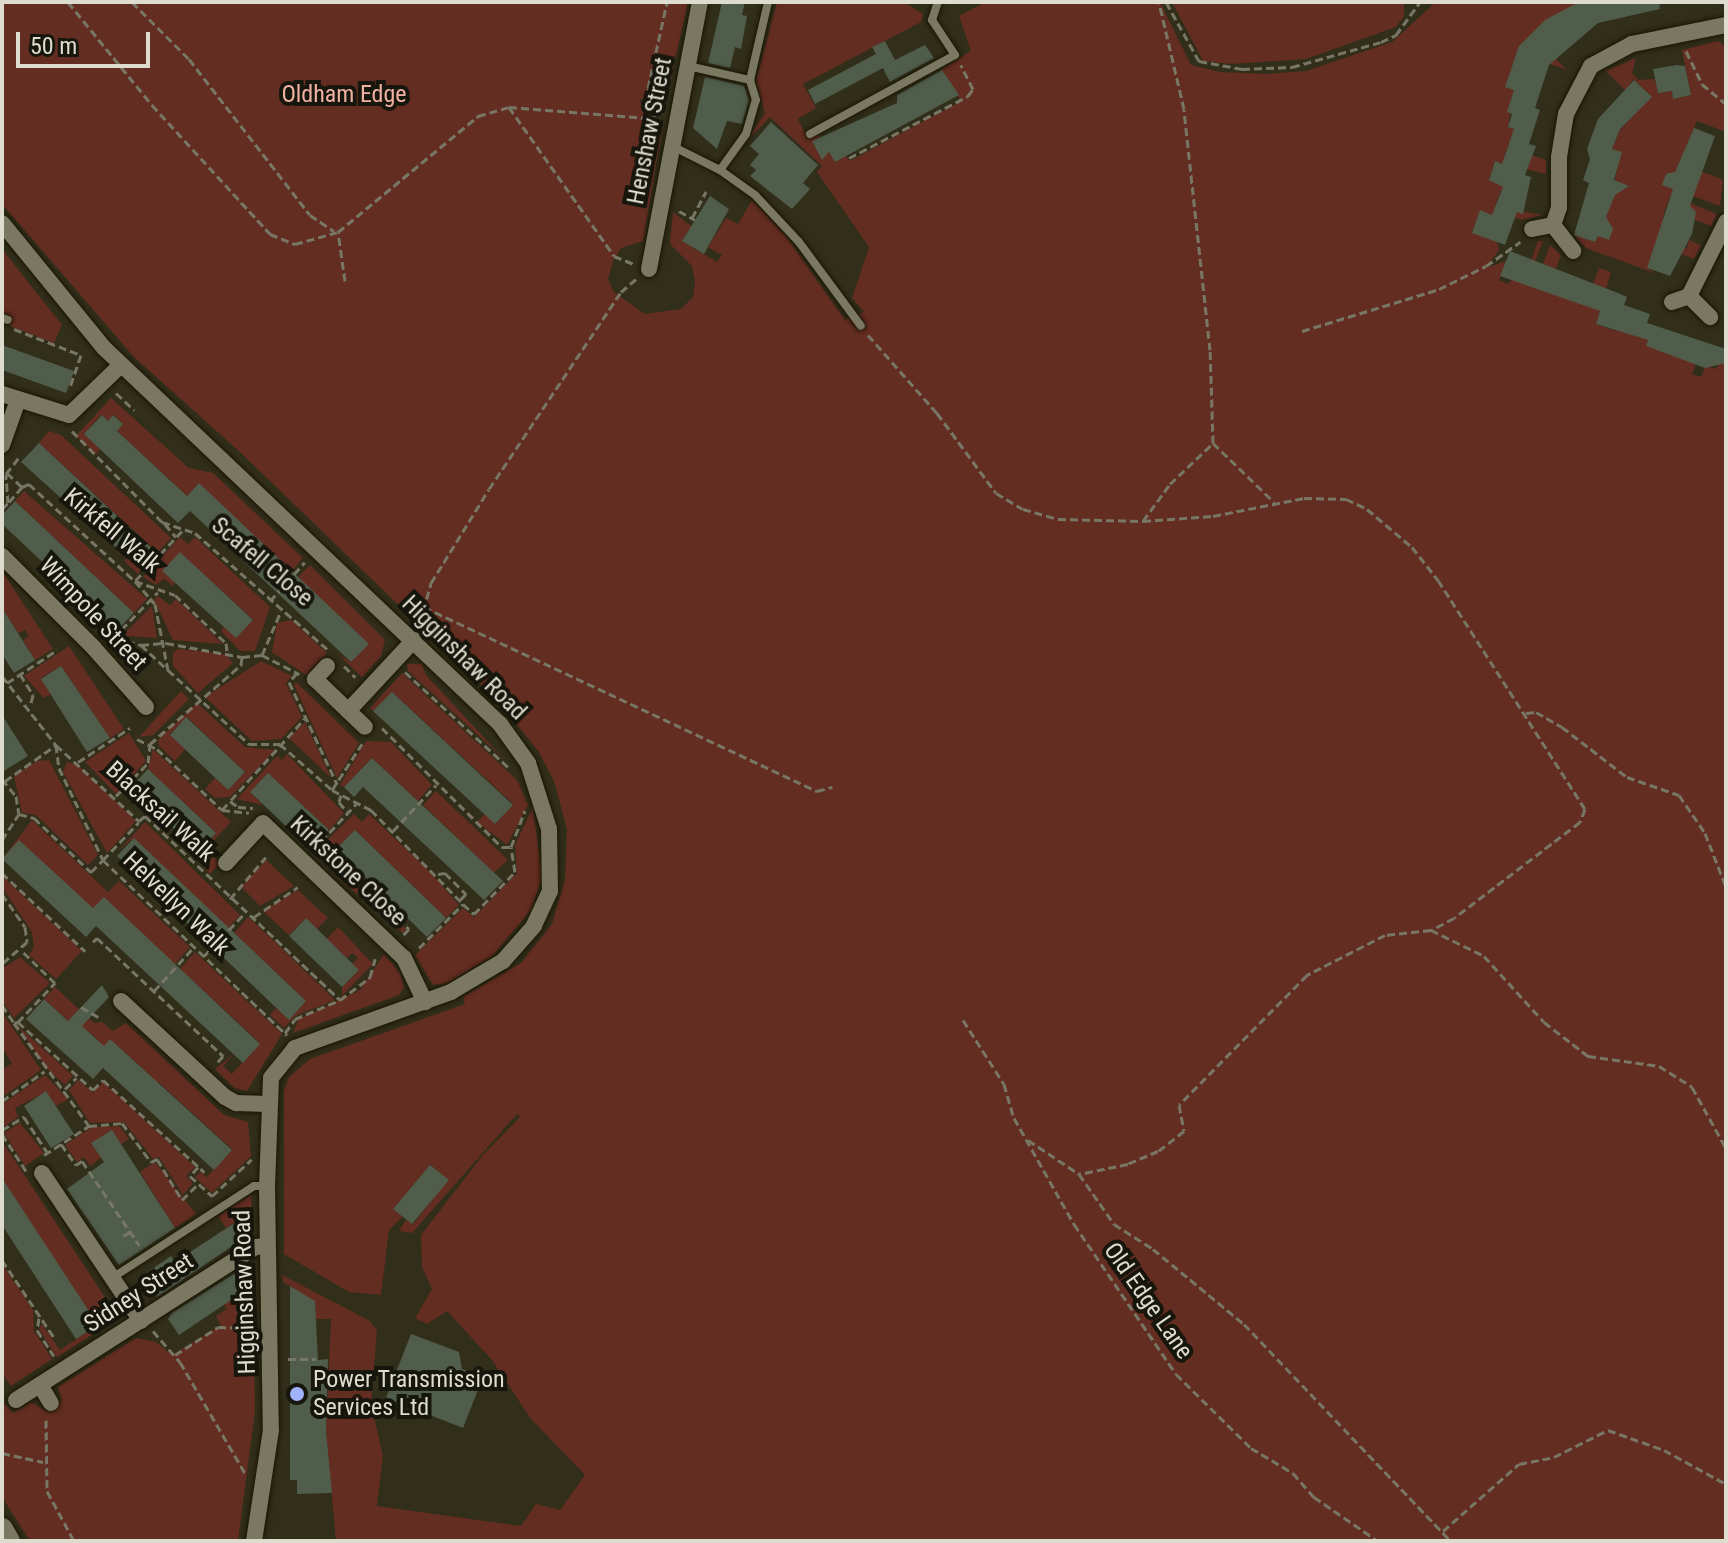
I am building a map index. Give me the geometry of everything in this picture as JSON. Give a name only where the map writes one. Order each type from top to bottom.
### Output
[{"type":"main road","points":[[2,1529],[9,1541]]},
{"type":"street","name":"Henshaw Street","points":[[649,269],[670,145],[669,114],[686,65],[700,2]]},
{"type":"street","points":[[1553,225],[1559,208],[1564,120],[1582,77],[1623,47],[1726,25]]},
{"type":"street","points":[[1672,302],[1689,296],[1726,222]]},
{"type":"street","name":"Higginshaw Road","points":[[2,223],[121,365],[500,724],[528,763],[552,846],[550,891],[520,945],[483,976],[425,1002],[295,1048],[271,1078],[267,1104],[271,1430],[254,1541]]},
{"type":"street","points":[[1529,234],[1553,225]]},
{"type":"street","points":[[1553,225],[1573,251]]},
{"type":"street","points":[[1689,296],[1710,317]]},
{"type":"street","points":[[2,445],[10,397],[69,415],[121,365]]},
{"type":"street","name":"Wimpole Street","points":[[2,556],[146,707]]},
{"type":"street","points":[[348,711],[414,640]]},
{"type":"street","points":[[327,666],[315,679],[369,732]]},
{"type":"street","name":"Kirkstone Close","points":[[226,863],[262,816],[404,958],[425,1002]]},
{"type":"street","points":[[121,1001],[225,1097],[236,1103],[267,1104]]},
{"type":"street","points":[[35,1174],[141,1321]]},
{"type":"street","name":"Sidney Street","points":[[16,1400],[255,1247],[267,1246]]},
{"type":"street","points":[[40,1385],[48,1406]]},
{"type":"lane","points":[[720,170],[746,134],[756,100],[750,80],[768,2]]},
{"type":"lane","points":[[810,134],[955,55],[932,20],[938,2]]},
{"type":"lane","points":[[686,65],[750,80]]},
{"type":"lane","points":[[670,145],[720,170],[755,195],[799,242],[861,326]]},
{"type":"lane","points":[[112,1278],[254,1186],[267,1186]]},
{"type":"path","points":[[68,2],[152,105],[270,234],[295,244],[338,232],[478,116],[509,107],[648,118],[669,114],[648,88],[667,2]]},
{"type":"path","points":[[132,2],[189,59],[310,215],[324,228],[338,232]]},
{"type":"path","points":[[1159,2],[1184,109],[1210,350],[1213,443],[1275,503]]},
{"type":"path","points":[[1166,2],[1199,61],[1242,69],[1292,67],[1381,42],[1396,35],[1420,2]]},
{"type":"path","points":[[1684,44],[1702,84],[1726,104]]},
{"type":"path","points":[[849,158],[968,96],[973,89],[955,55]]},
{"type":"path","points":[[509,107],[614,256],[649,269]]},
{"type":"path","points":[[672,207],[693,219],[706,192]]},
{"type":"path","points":[[338,232],[345,281]]},
{"type":"path","points":[[1302,331],[1439,289],[1486,266],[1529,234]]},
{"type":"path","points":[[414,640],[431,583],[489,489],[621,292],[649,269]]},
{"type":"path","points":[[6,322],[81,355],[68,392]]},
{"type":"path","points":[[861,326],[937,413],[996,493],[1023,509],[1058,519],[1143,521],[1213,516],[1275,503],[1346,499],[1389,526],[1438,580],[1581,797],[1585,809],[1580,822],[1431,930],[1385,935],[1307,975],[1179,1105],[1184,1131],[1158,1151],[1128,1164],[1079,1174]]},
{"type":"path","points":[[77,367],[87,371]]},
{"type":"path","points":[[116,393],[134,410]]},
{"type":"path","name":"Scafell Close","points":[[69,415],[74,438],[162,522],[195,533],[361,683]]},
{"type":"path","points":[[1143,521],[1170,484],[1213,443]]},
{"type":"path","points":[[8,503],[7,473],[20,456]]},
{"type":"path","name":"Kirkfell Walk","points":[[7,473],[22,487],[29,484],[135,581],[158,592],[175,595],[226,643],[227,651]]},
{"type":"path","points":[[2,509],[22,487]]},
{"type":"path","points":[[162,522],[176,537]]},
{"type":"path","points":[[168,670],[166,643],[151,600],[135,581],[182,531]]},
{"type":"path","points":[[270,601],[308,559]]},
{"type":"path","points":[[158,592],[115,638],[141,645],[166,643],[227,651],[242,657],[262,655],[298,674],[289,682],[337,784]]},
{"type":"path","points":[[424,607],[817,791],[832,787]]},
{"type":"path","points":[[262,655],[281,611]]},
{"type":"path","points":[[141,645],[249,744],[280,744],[332,790],[393,831],[474,914],[515,872],[511,847],[516,825],[530,805]]},
{"type":"path","points":[[6,683],[57,650]]},
{"type":"path","points":[[115,797],[148,763],[150,744],[198,699],[241,665],[242,657]]},
{"type":"path","points":[[402,669],[518,776]]},
{"type":"path","points":[[20,674],[33,695],[30,706]]},
{"type":"path","name":"Blacksail Walk","points":[[2,676],[19,703],[30,706],[56,745],[139,821],[145,816],[340,1000]]},
{"type":"path","points":[[428,693],[432,688]]},
{"type":"path","points":[[455,718],[462,710]]},
{"type":"path","points":[[1526,713],[1536,712],[1562,727],[1627,777],[1679,795],[1705,833],[1726,887]]},
{"type":"path","points":[[222,810],[306,717]]},
{"type":"path","points":[[78,762],[130,728]]},
{"type":"path","points":[[332,790],[369,732],[436,785],[502,847],[511,847]]},
{"type":"path","points":[[137,739],[150,744],[222,810],[262,816]]},
{"type":"path","points":[[487,748],[492,743]]},
{"type":"path","points":[[2,840],[19,814],[16,796],[3,780],[56,745],[59,768],[103,860],[139,821]]},
{"type":"path","points":[[393,831],[436,785]]},
{"type":"path","points":[[341,795],[339,802],[347,813]]},
{"type":"path","name":"Kirkstone Close","points":[[230,801],[262,816]]},
{"type":"path","points":[[356,804],[319,843],[409,929]]},
{"type":"path","name":"Helvellyn Walk","points":[[19,814],[34,818],[91,872],[103,860],[285,1033],[295,1048]]},
{"type":"path","name":"Kirkstone Close","points":[[300,844],[310,854],[319,843]]},
{"type":"path","points":[[230,899],[266,857]]},
{"type":"path","points":[[2,873],[85,951]]},
{"type":"path","points":[[370,924],[379,916],[415,952],[466,894],[445,873],[438,874]]},
{"type":"path","points":[[254,917],[298,887]]},
{"type":"path","points":[[2,894],[25,927],[22,951],[2,964]]},
{"type":"path","points":[[204,956],[245,913]]},
{"type":"path","points":[[1431,930],[1484,956],[1544,1022],[1588,1056],[1659,1066],[1692,1087],[1726,1148]]},
{"type":"path","points":[[93,942],[97,938],[223,1056],[210,1070]]},
{"type":"path","points":[[154,991],[194,947]]},
{"type":"path","points":[[16,1022],[55,983],[22,951]]},
{"type":"path","points":[[285,1033],[295,1019],[340,1000],[370,977],[375,959]]},
{"type":"path","points":[[2,1005],[16,1022],[45,1071],[65,1089],[89,1126]]},
{"type":"path","points":[[81,1007],[102,1019]]},
{"type":"path","name":"Old Edge Lane","points":[[963,1020],[1004,1084],[1025,1138],[1129,1311],[1195,1396],[1251,1448],[1293,1473],[1314,1497],[1378,1541]]},
{"type":"path","points":[[16,1022],[93,1090],[103,1080],[204,1172]]},
{"type":"path","points":[[2,1101],[45,1071]]},
{"type":"path","points":[[65,1089],[77,1076]]},
{"type":"path","points":[[35,1174],[24,1169],[2,1132],[24,1117],[47,1153]]},
{"type":"path","points":[[24,1169],[89,1126],[122,1123],[151,1162],[157,1159],[182,1200],[198,1184]]},
{"type":"path","points":[[1025,1138],[1079,1174],[1114,1224],[1153,1249],[1244,1324],[1309,1398],[1451,1541]]},
{"type":"path","points":[[61,1144],[76,1165],[82,1161],[130,1232],[145,1247]]},
{"type":"path","points":[[198,1167],[190,1176],[212,1196],[254,1157]]},
{"type":"path","points":[[97,1198],[104,1193]]},
{"type":"path","points":[[123,1236],[130,1232]]},
{"type":"path","points":[[2,1260],[55,1339]]},
{"type":"path","points":[[40,1317],[37,1330],[58,1363]]},
{"type":"path","points":[[141,1321],[175,1355],[261,1501]]},
{"type":"path","points":[[175,1355],[218,1327],[270,1328]]},
{"type":"path","points":[[282,1359],[316,1359]]},
{"type":"path","points":[[48,1406],[43,1462],[47,1491],[74,1541]]},
{"type":"path","points":[[1442,1531],[1519,1464],[1554,1457],[1608,1430],[1664,1450],[1726,1484]]},
{"type":"path","points":[[2,1453],[43,1462]]},
{"type":"green space","name":"Oldham Edge","points":[[2,2],[688,2],[668,91],[639,100],[662,130],[643,241],[621,248],[613,261],[608,279],[614,292],[645,314],[681,309],[693,297],[695,282],[692,266],[670,244],[673,212],[691,226],[682,241],[717,262],[722,255],[708,247],[726,218],[738,224],[752,200],[785,235],[845,320],[864,312],[852,298],[869,247],[817,172],[822,166],[770,117],[745,143],[765,113],[756,81],[777,2],[904,2],[923,14],[921,22],[803,84],[816,108],[798,119],[808,139],[818,133],[835,162],[846,156],[850,161],[961,101],[941,70],[971,51],[959,16],[986,2],[1160,2],[1191,65],[1220,72],[1266,74],[1306,71],[1392,42],[1436,2],[1579,2],[1570,39],[1548,18],[1531,35],[1567,70],[1518,52],[1506,87],[1514,90],[1508,127],[1521,132],[1511,138],[1504,157],[1528,165],[1532,155],[1546,160],[1546,174],[1495,162],[1489,179],[1517,192],[1501,190],[1495,207],[1543,215],[1522,220],[1508,215],[1506,220],[1480,211],[1472,232],[1497,242],[1499,250],[1486,268],[1506,261],[1499,280],[1507,284],[1529,267],[1538,241],[1543,241],[1535,261],[1546,290],[1554,268],[1543,264],[1550,245],[1561,255],[1554,274],[1593,284],[1599,268],[1611,272],[1596,324],[1615,331],[1624,307],[1623,331],[1641,338],[1646,326],[1652,328],[1646,346],[1703,344],[1692,374],[1701,377],[1706,366],[1716,369],[1726,349],[1726,1541],[336,1541],[326,1431],[331,1319],[316,1319],[315,1304],[304,1304],[308,1297],[283,1282],[282,1275],[370,1321],[377,1331],[371,1403],[383,1456],[377,1506],[521,1526],[536,1504],[560,1510],[585,1475],[531,1419],[492,1360],[447,1311],[427,1324],[415,1318],[432,1289],[422,1267],[421,1235],[482,1156],[520,1117],[517,1114],[412,1233],[399,1231],[406,1220],[413,1224],[448,1180],[430,1165],[394,1208],[403,1216],[389,1230],[381,1295],[349,1292],[284,1254],[284,1091],[289,1077],[310,1059],[465,1004],[463,997],[521,963],[552,924],[565,880],[567,829],[554,781],[539,752],[498,701],[240,452],[134,357],[2,204]]},
{"type":"green space","points":[[1172,2],[1404,2],[1404,16],[1396,27],[1306,59],[1231,64],[1203,61]]},
{"type":"green space","points":[[1718,41],[1726,47],[1726,132],[1697,121],[1674,175],[1666,174],[1663,183],[1682,192],[1680,199],[1717,214],[1711,226],[1693,219],[1690,206],[1669,198],[1663,217],[1683,225],[1680,246],[1687,248],[1689,240],[1701,245],[1694,259],[1676,252],[1647,268],[1657,274],[1586,248],[1574,235],[1595,242],[1598,236],[1588,210],[1607,216],[1621,152],[1612,149],[1618,135],[1604,122],[1620,130],[1651,96],[1633,79],[1626,91],[1606,71],[1636,58],[1632,73],[1638,80],[1655,79],[1658,93],[1672,91],[1674,99],[1691,95],[1682,50]]},
{"type":"green space","points":[[1703,172],[1723,180],[1720,206],[1693,196],[1696,176]]},
{"type":"green space","points":[[2,249],[62,325],[54,343],[10,326],[12,317],[2,313]]},
{"type":"green space","points":[[111,398],[189,468],[213,473],[303,558],[292,571],[198,484],[182,501],[182,491],[117,431],[123,424],[114,415],[108,421],[101,415],[84,434],[100,449],[96,454],[76,436]]},
{"type":"green space","points":[[49,431],[61,435],[171,538],[138,574],[124,561],[127,558],[140,569],[156,551],[39,443]]},
{"type":"green space","points":[[24,491],[147,599],[134,613],[15,501]]},
{"type":"green space","points":[[180,537],[188,544],[195,537],[270,607],[255,651],[240,651],[221,631],[224,627],[236,638],[253,619],[180,553],[163,571],[176,582],[173,586],[164,579],[156,585],[143,577]]},
{"type":"green space","points":[[310,565],[385,640],[381,656],[362,677],[338,654],[351,662],[368,644],[298,577]]},
{"type":"green space","points":[[2,571],[53,649],[35,660],[23,640],[29,636],[25,630],[18,633],[2,608]]},
{"type":"green space","points":[[158,596],[170,605],[176,599],[223,644],[173,640],[154,600]]},
{"type":"green space","points":[[152,606],[157,638],[125,636],[125,633]]},
{"type":"green space","points":[[291,620],[327,653],[306,675],[272,652],[277,623]]},
{"type":"green space","points":[[69,646],[124,729],[110,738],[61,666],[41,678],[51,694],[44,698],[24,676]]},
{"type":"green space","points":[[179,649],[225,654],[233,663],[198,693],[173,666],[173,652]]},
{"type":"green space","points":[[261,661],[292,676],[286,683],[302,717],[281,739],[252,741],[205,697]]},
{"type":"green space","points":[[407,664],[422,664],[426,675],[505,760],[408,671]]},
{"type":"green space","points":[[402,673],[517,780],[528,805],[507,845],[477,822],[485,814],[496,823],[513,804],[451,746],[446,750],[440,745],[444,740],[392,692],[373,711],[370,708]]},
{"type":"green space","points":[[296,682],[359,743],[337,778],[294,685]]},
{"type":"green space","points":[[181,691],[189,699],[153,735],[139,737]]},
{"type":"green space","points":[[197,703],[245,747],[275,750],[230,797],[215,798],[205,789],[215,778],[228,790],[245,772],[187,717],[170,734],[185,749],[175,761],[159,746],[158,740]]},
{"type":"green space","points":[[305,722],[331,778],[289,738]]},
{"type":"green space","points":[[129,733],[146,761],[116,794],[85,762]]},
{"type":"green space","points":[[366,741],[391,742],[432,785],[418,801],[372,758],[344,787],[340,785]]},
{"type":"green space","points":[[153,749],[231,822],[206,849],[220,863],[210,874],[197,858],[216,833],[148,769]]},
{"type":"green space","points":[[287,754],[344,813],[329,830],[268,773],[250,792],[263,805],[237,799],[277,756],[282,760]]},
{"type":"green space","points":[[49,760],[98,855],[88,865],[36,815],[22,813],[14,776],[37,761]]},
{"type":"green space","points":[[67,762],[78,765],[136,821],[107,853],[63,772]]},
{"type":"green space","points":[[436,791],[508,860],[494,873],[423,805]]},
{"type":"green space","points":[[533,807],[542,877],[531,910],[492,956],[448,983],[433,985],[415,955],[463,908],[474,917],[517,873],[515,845]]},
{"type":"green space","points":[[354,814],[362,822],[369,814],[429,871],[459,905],[446,918],[355,830],[333,852],[324,843]]},
{"type":"green space","points":[[32,820],[108,892],[119,881],[190,947],[175,964],[89,913],[19,841],[2,859]]},
{"type":"green space","points":[[145,822],[240,915],[228,928],[134,838],[119,850]]},
{"type":"green space","points":[[266,860],[294,886],[260,906],[241,887]]},
{"type":"green space","points":[[345,871],[406,929],[403,933],[338,878]]},
{"type":"green space","points":[[2,876],[82,951],[56,979],[29,955],[34,947],[32,932],[2,887]]},
{"type":"green space","points":[[298,890],[328,918],[317,929],[305,919],[289,935],[263,911]]},
{"type":"green space","points":[[248,917],[335,1000],[295,1016],[284,1028],[270,1015],[276,1008],[289,1019],[306,1001],[234,933]]},
{"type":"green space","points":[[338,927],[373,964],[342,996],[342,987],[359,970],[352,964],[358,958],[352,953],[347,958],[327,939]]},
{"type":"green space","points":[[195,952],[282,1034],[247,1091],[234,1088],[215,1069],[234,1054],[223,1066],[232,1074],[260,1043],[180,969]]},
{"type":"green space","points":[[384,954],[400,973],[404,987],[399,995],[293,1033],[298,1020],[360,990]]},
{"type":"green space","points":[[20,957],[50,983],[14,1018],[2,1001],[2,969]]},
{"type":"green space","points":[[55,987],[94,1023],[102,1022],[113,1031],[126,1023],[224,1115],[248,1122],[251,1156],[212,1193],[195,1177],[200,1172],[207,1177],[232,1149],[158,1082],[154,1087],[151,1076],[111,1040],[94,1057],[100,1042],[88,1031],[84,1035],[44,999]]},
{"type":"green space","points":[[2,1012],[41,1070],[2,1097],[2,1070],[12,1063],[2,1047]]},
{"type":"green space","points":[[18,1026],[73,1076],[65,1085],[47,1069]]},
{"type":"green space","points":[[45,1075],[68,1099],[56,1106],[46,1092],[15,1108],[18,1117],[2,1128],[2,1104]]},
{"type":"green space","points":[[78,1080],[93,1093],[103,1082],[195,1167],[186,1176],[193,1183],[183,1195],[159,1157],[153,1159],[124,1122],[90,1123],[69,1090]]},
{"type":"green space","points":[[20,1123],[44,1153],[25,1166],[4,1133]]},
{"type":"green space","points":[[119,1126],[129,1139],[121,1144],[112,1130],[92,1143],[101,1158],[90,1166],[84,1157],[77,1162],[65,1145],[92,1127]]},
{"type":"green space","points":[[2,1141],[116,1314],[115,1320],[57,1357],[39,1329],[42,1324],[60,1350],[110,1317],[103,1307],[91,1315],[2,1179]]},
{"type":"green space","points":[[155,1162],[196,1214],[175,1228],[140,1172]]},
{"type":"green space","points":[[251,1195],[253,1232],[249,1235],[239,1220],[226,1228],[218,1216]]},
{"type":"green space","points":[[252,1263],[255,1317],[240,1316],[240,1325],[254,1325],[255,1411],[238,1541],[30,1541],[2,1497],[2,1401],[13,1413],[31,1402],[46,1411],[62,1401],[58,1387],[136,1338],[156,1342],[172,1355],[221,1325],[216,1316],[227,1309],[224,1305],[251,1286],[241,1271]]},
{"type":"green space","points":[[2,1264],[33,1310],[34,1331],[52,1359],[11,1386],[2,1373]]},
{"type":"building","points":[[722,2],[745,2],[742,15],[747,16],[741,49],[735,47],[730,68],[708,63]]},
{"type":"building","points":[[1579,2],[1659,2],[1660,9],[1598,23],[1549,65],[1535,108],[1540,110],[1529,144],[1536,146],[1525,175],[1531,177],[1523,214],[1517,212],[1505,245],[1472,233],[1480,210],[1492,215],[1503,187],[1489,180],[1495,161],[1502,164],[1514,129],[1508,127],[1512,114],[1507,112],[1514,90],[1505,87],[1519,46],[1545,20]]},
{"type":"building","points":[[885,41],[895,60],[925,45],[934,58],[890,82],[883,68],[815,104],[808,90],[876,54],[872,47]]},
{"type":"building","points":[[1685,66],[1691,95],[1673,99],[1672,91],[1658,93],[1653,69]]},
{"type":"building","points":[[942,70],[959,95],[835,162],[829,152],[822,160],[812,141],[897,103],[897,95]]},
{"type":"building","points":[[705,77],[744,86],[749,100],[742,124],[727,121],[717,149],[693,128]]},
{"type":"building","points":[[1634,80],[1652,97],[1620,129],[1612,149],[1622,152],[1614,180],[1629,186],[1615,195],[1606,217],[1613,229],[1609,240],[1598,236],[1595,242],[1574,235],[1589,183],[1583,180],[1590,159],[1587,149],[1598,119]]},
{"type":"building","points":[[771,122],[818,165],[803,183],[810,189],[792,209],[750,176],[756,170],[750,165],[759,154],[750,146]]},
{"type":"building","points":[[1694,128],[1715,136],[1690,206],[1696,212],[1692,234],[1670,276],[1647,268],[1673,189],[1662,185],[1666,174],[1675,172]]},
{"type":"building","points":[[710,196],[729,209],[704,254],[682,241]]},
{"type":"building","points":[[1510,251],[1627,297],[1624,305],[1650,314],[1647,323],[1726,349],[1726,363],[1705,368],[1646,346],[1648,340],[1596,324],[1600,311],[1500,276]]},
{"type":"building","points":[[2,345],[74,371],[66,393],[2,370]]},
{"type":"building","points":[[102,415],[108,421],[113,415],[123,424],[117,431],[187,496],[199,483],[369,644],[351,662],[190,511],[178,523],[84,434]]},
{"type":"building","points":[[39,443],[156,552],[140,569],[21,462]]},
{"type":"building","points":[[15,501],[134,613],[116,631],[2,524],[2,515]]},
{"type":"building","points":[[180,552],[253,620],[236,638],[162,571]]},
{"type":"building","points":[[2,608],[35,660],[14,673],[2,654]]},
{"type":"building","points":[[61,666],[110,738],[87,752],[41,679]]},
{"type":"building","points":[[392,692],[513,805],[495,824],[373,711]]},
{"type":"building","points":[[2,715],[28,756],[2,772]]},
{"type":"building","points":[[186,717],[245,772],[228,790],[170,735]]},
{"type":"building","points":[[372,758],[503,881],[484,900],[363,787],[354,797],[344,787]]},
{"type":"building","points":[[148,769],[216,833],[199,852],[130,788]]},
{"type":"building","points":[[268,773],[329,830],[310,849],[250,792]]},
{"type":"building","points":[[355,830],[446,918],[427,937],[336,849]]},
{"type":"building","points":[[134,838],[306,1001],[289,1020],[117,856]]},
{"type":"building","points":[[19,840],[93,908],[104,897],[260,1044],[243,1063],[96,926],[86,937],[2,859]]},
{"type":"building","points":[[306,918],[359,970],[342,987],[289,936]]},
{"type":"building","points":[[102,985],[109,997],[82,1026],[104,1046],[110,1039],[232,1150],[214,1170],[103,1068],[93,1079],[26,1019],[44,999],[68,1021]]},
{"type":"building","points":[[46,1091],[74,1134],[51,1148],[24,1106]]},
{"type":"building","points":[[112,1130],[175,1228],[119,1265],[67,1189],[104,1162],[91,1143]]},
{"type":"building","points":[[430,1165],[449,1180],[412,1224],[393,1209]]},
{"type":"building","points":[[2,1178],[98,1325],[76,1339],[2,1225]]},
{"type":"building","points":[[239,1220],[249,1235],[157,1297],[139,1278],[171,1256],[175,1262]]},
{"type":"building","points":[[240,1270],[252,1286],[179,1335],[168,1319],[172,1313]]},
{"type":"building","points":[[290,1286],[315,1301],[318,1360],[328,1359],[326,1431],[332,1493],[297,1494],[297,1480],[290,1480]]},
{"type":"building","points":[[411,1334],[459,1352],[462,1369],[483,1377],[463,1428],[386,1398]]},
{"type":"place","name":"Power Transmission Services Ltd","points":[[297,1394]]}]
